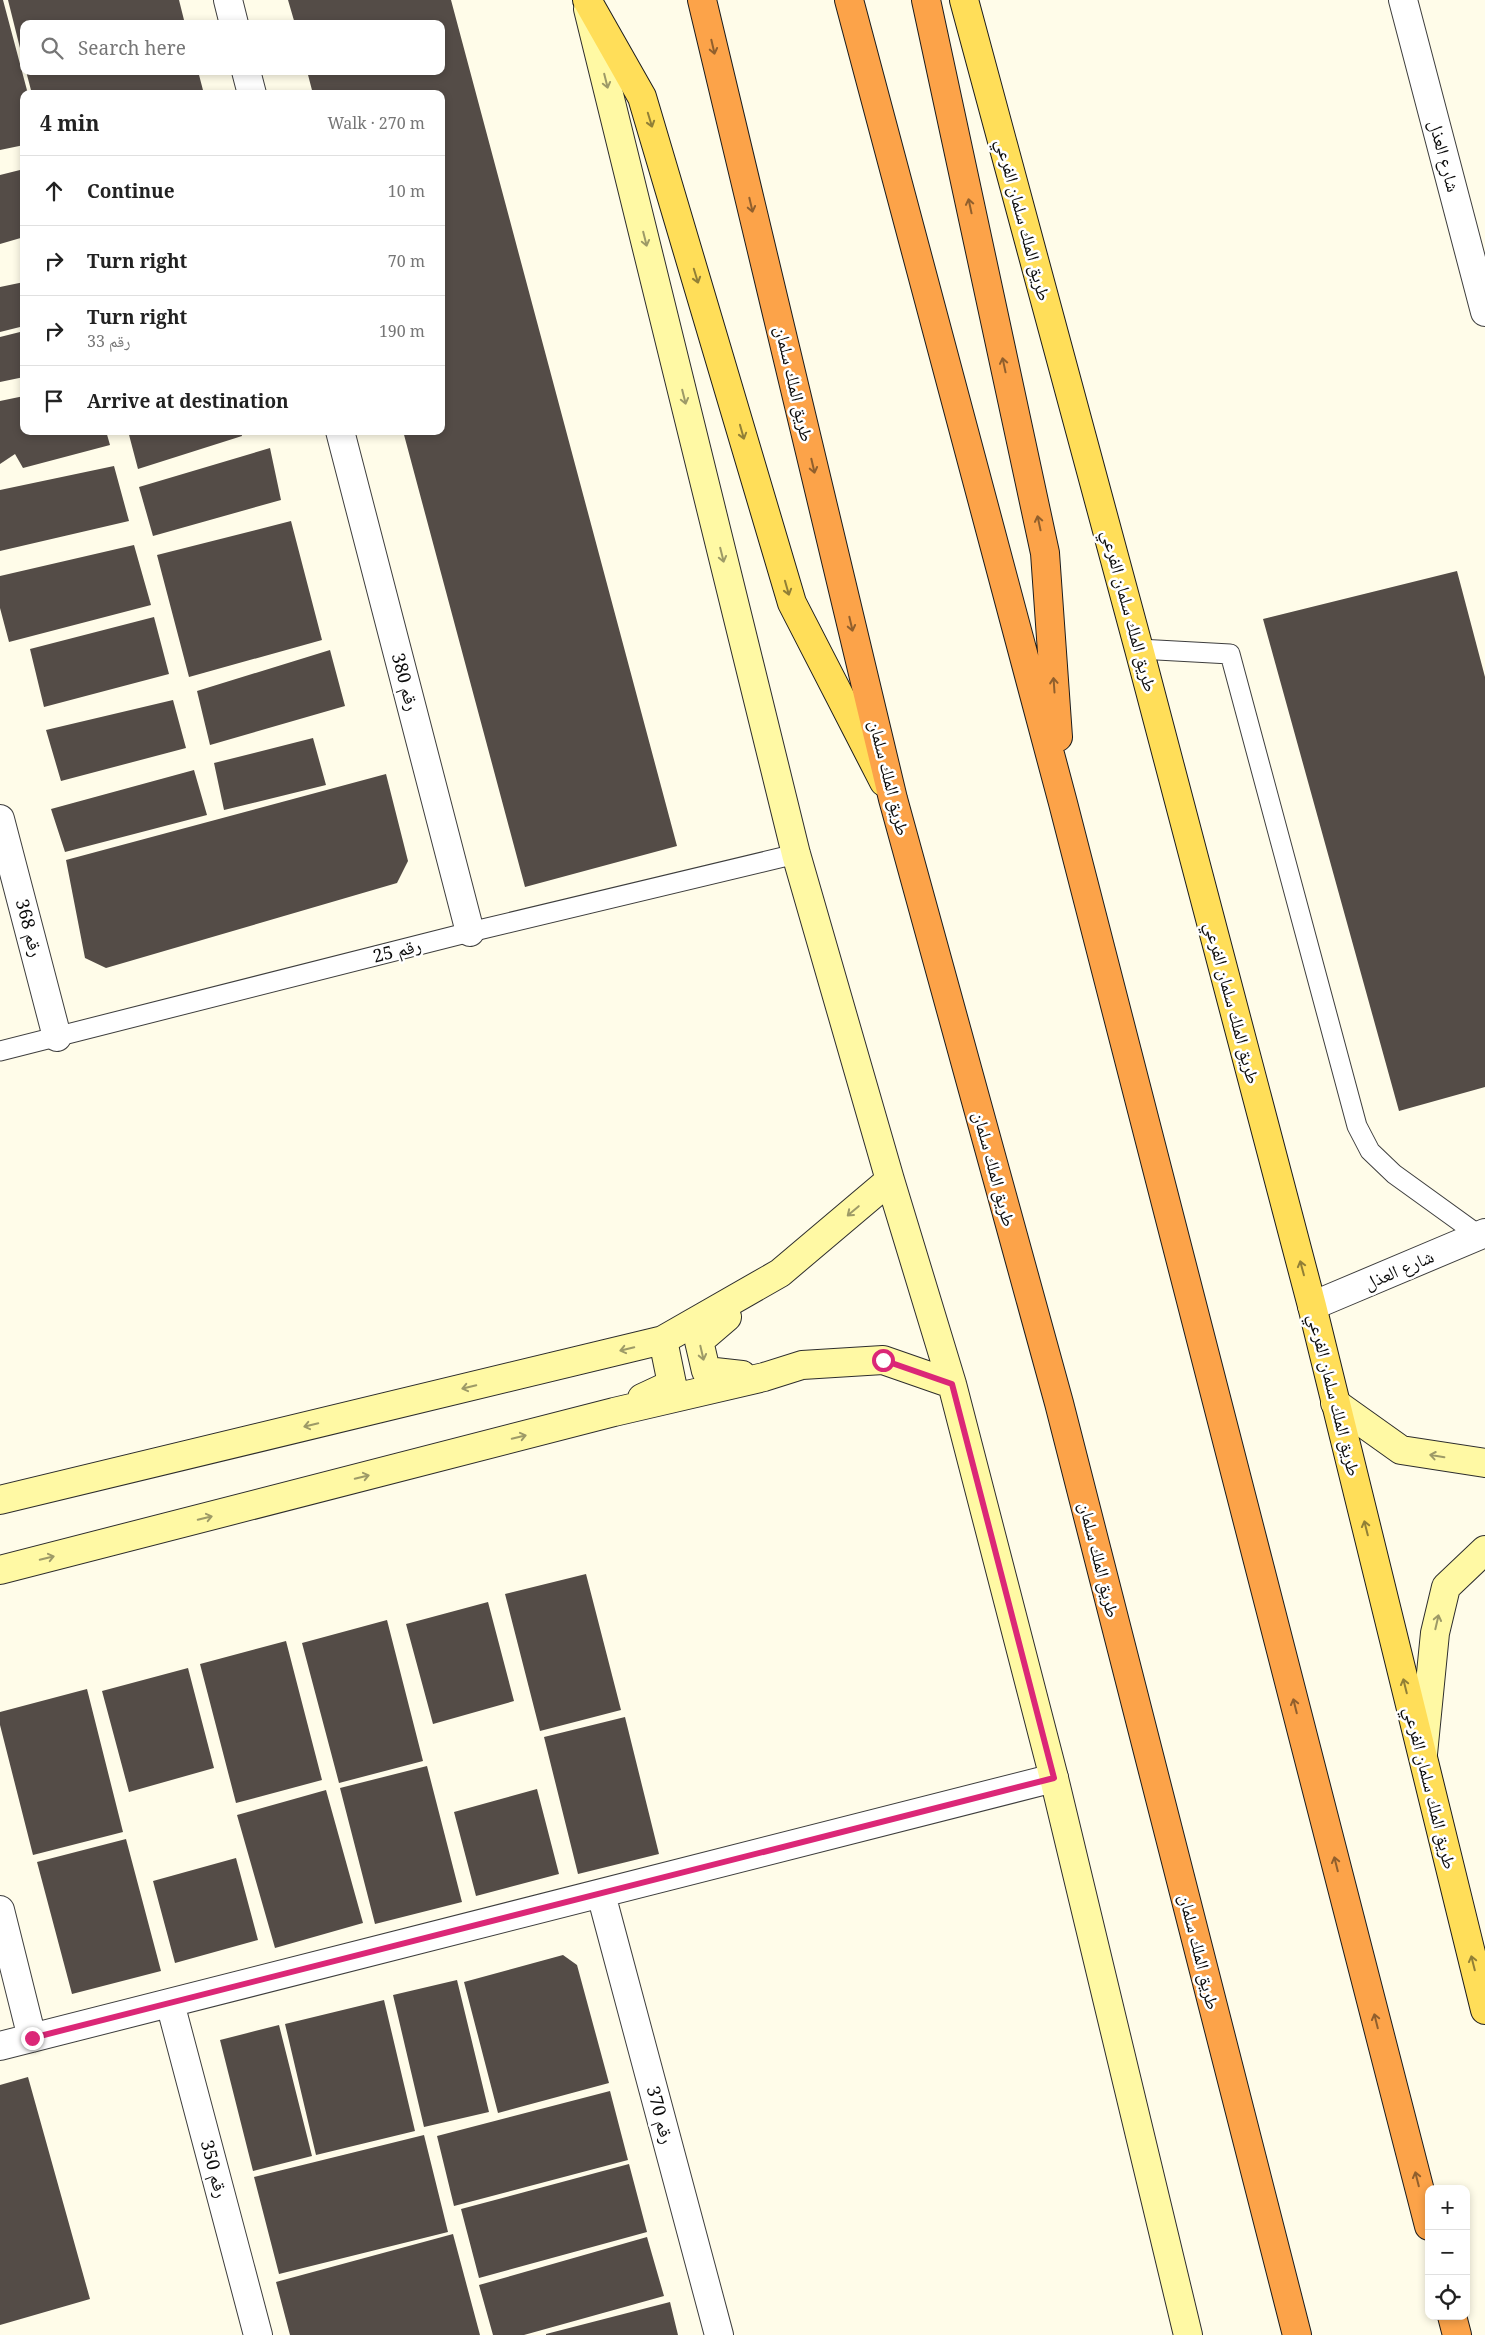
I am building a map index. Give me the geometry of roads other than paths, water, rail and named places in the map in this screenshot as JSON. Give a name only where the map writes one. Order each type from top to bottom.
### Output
[{"type":"highway","name":"طريق الملك سلمان","points":[[702,0],[893,799],[1059,1403],[1297,2335]]},
{"type":"highway","points":[[849,0],[1063,803],[1425,2210]]},
{"type":"highway","points":[[926,0],[1045,553],[1063,803]]},
{"type":"highway","points":[[1453,2320],[1457,2335]]},
{"type":"main road","points":[[586,0],[642,97],[792,602],[893,799]]},
{"type":"main road","name":"طريق الملك سلمان الفرعي","points":[[964,0],[1139,649],[1312,1306],[1485,2010]]},
{"type":"street","points":[[228,0],[233,20]]},
{"type":"street","points":[[586,0],[796,854],[890,1180],[952,1384],[1054,1778],[1188,2335]]},
{"type":"street","name":"شارع العذل","points":[[1403,0],[1477,250],[1485,312]]},
{"type":"street","points":[[247,75],[251,90]]},
{"type":"street","name":"رقم 380","points":[[341,435],[470,932]]},
{"type":"street","name":"رقم 368","points":[[0,819],[58,1037]]},
{"type":"street","points":[[764,1377],[706,1371],[699,1341],[890,1180]]},
{"type":"street","name":"شارع العذل","points":[[1312,1306],[1482,1234]]},
{"type":"street","points":[[0,1500],[663,1340],[780,1273]]},
{"type":"street","points":[[614,1412],[672,1384],[663,1340]]},
{"type":"street","points":[[0,1570],[614,1412],[764,1377],[802,1365],[883,1360],[952,1384]]},
{"type":"street","points":[[1335,1403],[1401,1450],[1485,1463]]},
{"type":"street","points":[[1423,1758],[1435,1633],[1446,1587],[1485,1550]]},
{"type":"street","points":[[0,2046],[1054,1778]]},
{"type":"street","name":"رقم 370","points":[[601,1894],[719,2335]]},
{"type":"street","points":[[0,1910],[32,2038]]},
{"type":"street","name":"رقم 350","points":[[170,2003],[258,2335]]},
{"type":"lane","points":[[1139,649],[1230,654],[1357,1126],[1370,1151],[1394,1174],[1482,1234]]},
{"type":"lane","name":"رقم 25","points":[[0,1051],[470,932],[796,854]]}]
